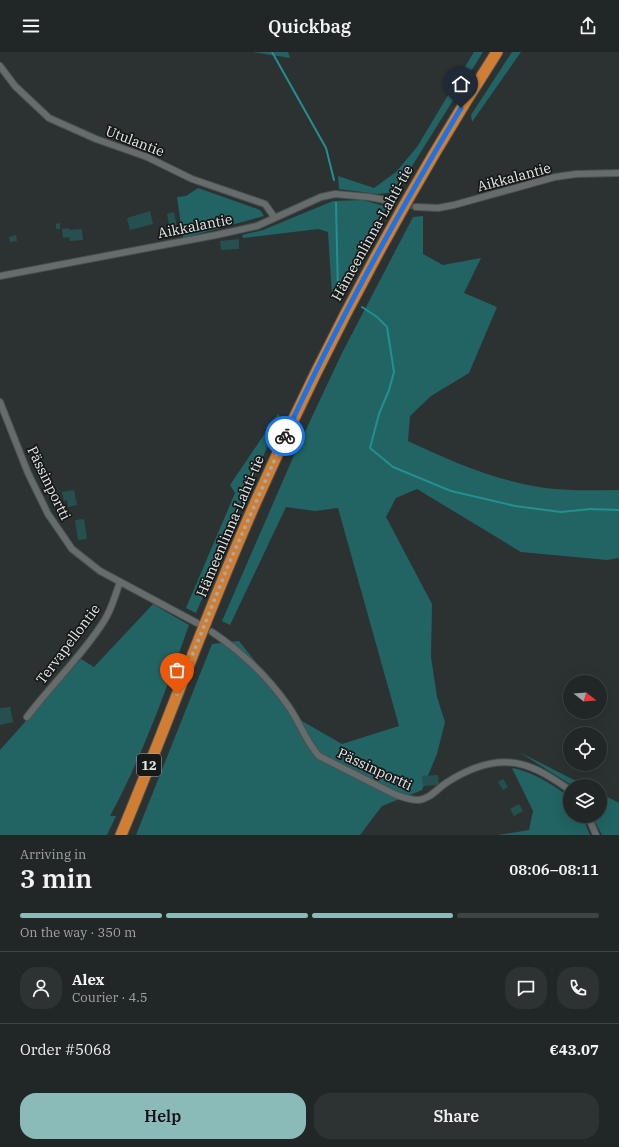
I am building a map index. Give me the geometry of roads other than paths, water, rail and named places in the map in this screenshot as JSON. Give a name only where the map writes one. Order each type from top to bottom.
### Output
[{"type":"highway","name":"Hämeenlinna-Lahti-tie","points":[[121,835],[228,566],[315,375],[377,254],[416,183],[497,52]]},
{"type":"street","name":"Utulantie","points":[[0,66],[15,86],[49,118],[96,139],[147,158],[192,179],[264,204],[275,218]]},
{"type":"street","name":"Aikkalantie","points":[[416,206],[438,208],[454,205],[555,177],[576,174],[619,173]]},
{"type":"street","name":"Aikkalantie","points":[[0,276],[257,226],[321,197],[335,194],[369,197],[391,201]]},
{"type":"street","name":"Pässinportti","points":[[0,402],[28,474],[48,514],[72,549],[100,571],[197,623]]},
{"type":"street","name":"Tervapellontie","points":[[26,717],[54,686],[104,621],[113,603],[120,582]]},
{"type":"street","name":"Pässinportti","points":[[212,632],[233,647],[257,669],[289,707],[313,750],[319,756],[394,794],[406,799],[419,800],[429,797],[465,771],[487,764],[507,762],[524,765],[542,772],[563,786]]},
{"type":"street","points":[[591,823],[596,835]]},
{"type":"waterway","points":[[272,52],[326,148],[334,180]]},
{"type":"waterway","points":[[336,203],[338,292]]},
{"type":"waterway","points":[[362,307],[377,317],[387,327],[394,372],[389,390],[379,414],[370,448],[393,467],[451,491],[515,506],[561,512],[591,509],[619,510]]},
{"type":"tunnel","points":[[391,201],[416,207]]}]
